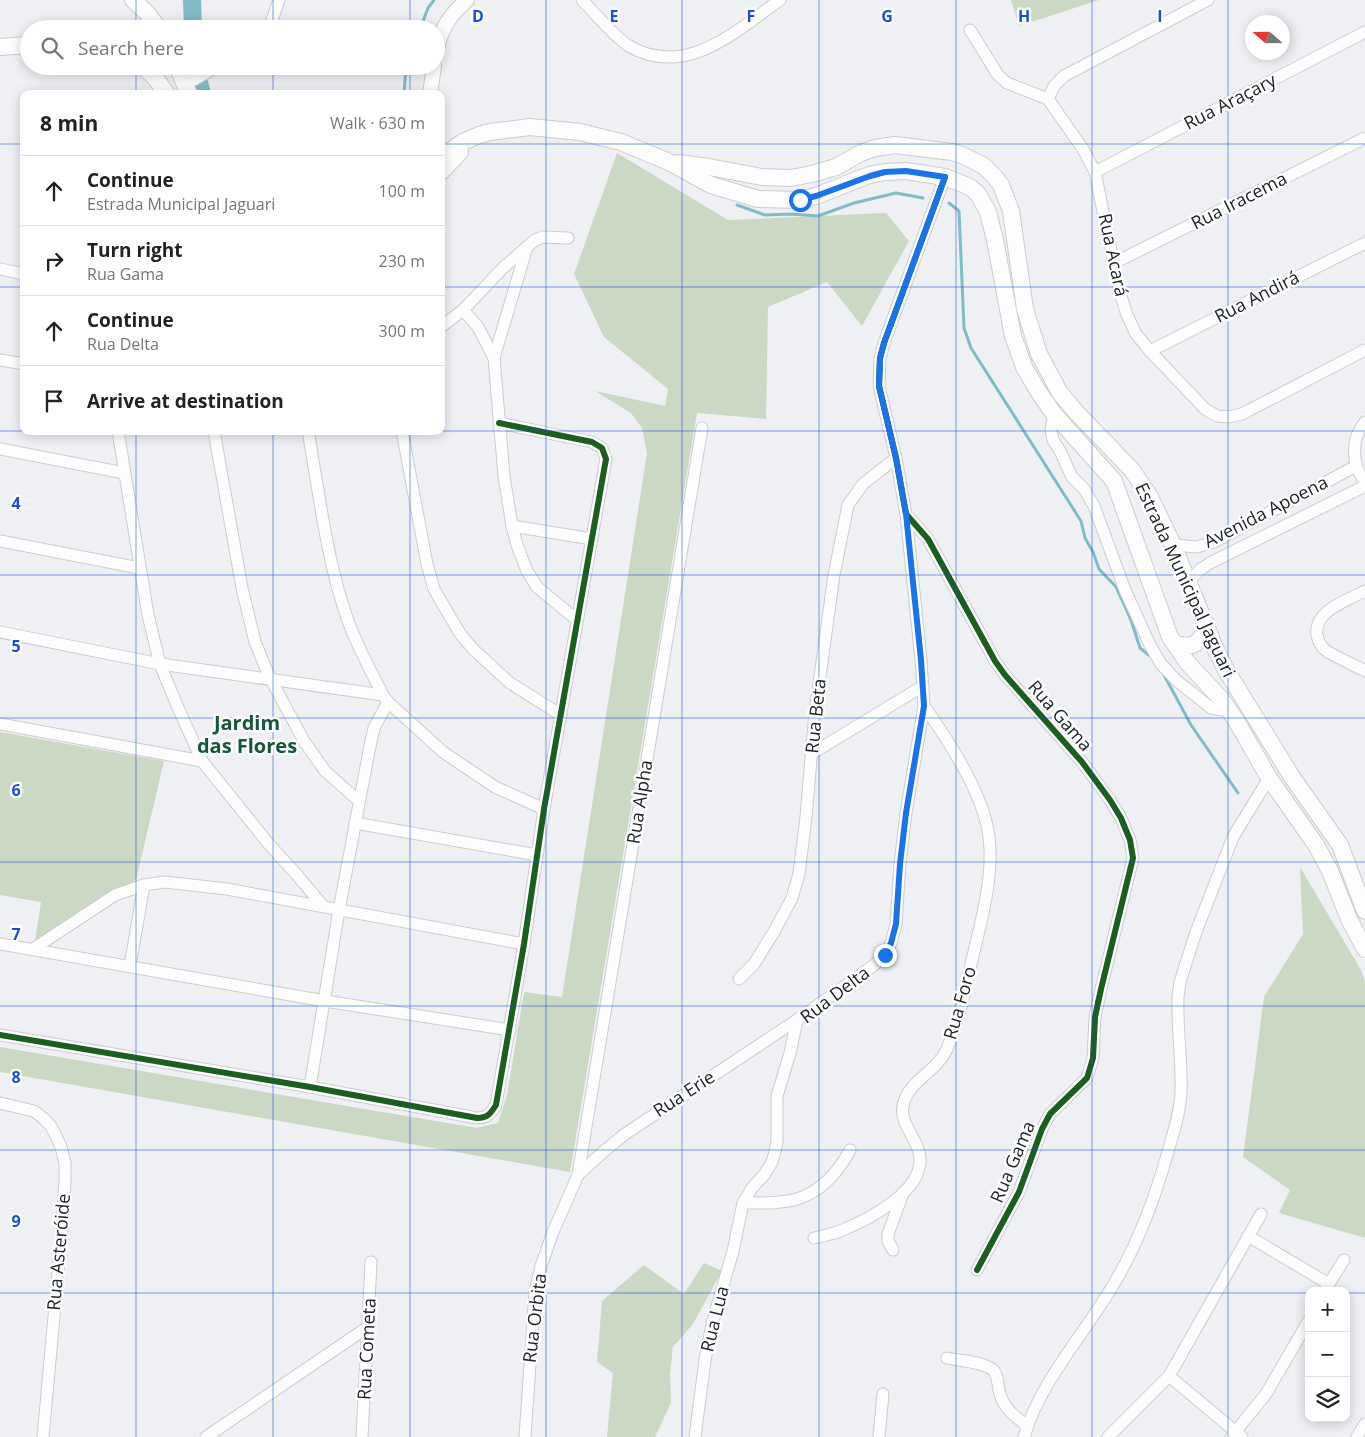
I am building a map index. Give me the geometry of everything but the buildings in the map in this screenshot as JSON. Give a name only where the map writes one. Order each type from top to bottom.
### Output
[{"type":"main road","points":[[133,0],[152,20]]},
{"type":"main road","points":[[0,47],[20,46]]},
{"type":"main road","points":[[153,75],[164,90]]},
{"type":"main road","points":[[182,75],[189,86]]},
{"type":"main road","name":"Estrada Municipal Jaguari","points":[[471,139],[490,132],[530,127],[556,128],[580,132],[621,142],[669,162],[711,185],[758,199],[800,200],[870,176],[885,172],[906,171],[945,177],[970,187],[978,194],[988,212],[1013,336],[1024,367],[1054,414],[1111,476],[1126,509],[1175,644],[1187,662],[1214,690],[1230,711],[1268,778],[1316,845],[1330,871],[1346,912],[1365,949]]},
{"type":"main road","points":[[445,140],[450,142],[471,139]]},
{"type":"main road","points":[[445,155],[471,139]]},
{"type":"main road","points":[[445,168],[471,139]]},
{"type":"main road","name":"Estrada Municipal Jaguari","points":[[669,162],[762,177],[791,178],[836,167],[875,148],[895,145],[952,152],[970,158],[984,166],[1001,185],[1012,211],[1025,310],[1039,354],[1060,393],[1132,470],[1150,497],[1173,545],[1226,670],[1292,777],[1334,834],[1343,851],[1365,911]]},
{"type":"main road","points":[[906,171],[901,164],[901,158],[902,153],[909,147]]},
{"type":"main road","points":[[970,187],[982,184],[986,175],[984,166]]},
{"type":"main road","points":[[1126,509],[1133,498],[1141,496],[1150,497]]},
{"type":"main road","points":[[1175,644],[1187,646],[1197,642],[1202,638],[1206,626]]},
{"type":"main road","points":[[1316,845],[1334,834]]},
{"type":"street","points":[[445,26],[452,14],[468,0]]},
{"type":"street","points":[[582,0],[627,45],[642,52],[663,56],[680,56],[716,46],[780,0]]},
{"type":"street","points":[[970,30],[998,75],[1007,83],[1048,99],[1054,86],[1064,76],[1208,0]]},
{"type":"street","points":[[272,20],[278,1]]},
{"type":"street","name":"Rua Araçary","points":[[1095,172],[1365,32]]},
{"type":"street","points":[[189,86],[203,75]]},
{"type":"street","points":[[431,90],[433,75]]},
{"type":"street","name":"Rua Acará","points":[[1048,99],[1083,149],[1095,172],[1114,264],[1127,315],[1136,334],[1206,410],[1217,416],[1228,417],[1242,414],[1365,350]]},
{"type":"street","name":"Rua Iracema","points":[[1114,264],[1365,138]]},
{"type":"street","points":[[906,514],[896,458],[879,386],[880,358],[945,177]]},
{"type":"street","points":[[445,325],[503,268],[540,237],[568,238]]},
{"type":"street","name":"Rua Andirá","points":[[1150,351],[1365,243]]},
{"type":"street","points":[[527,247],[494,358],[504,476],[512,526],[527,571],[537,587],[577,620]]},
{"type":"street","points":[[0,270],[20,273]]},
{"type":"street","points":[[462,310],[478,327],[494,358]]},
{"type":"street","points":[[0,360],[20,363]]},
{"type":"street","points":[[1054,414],[1051,430],[1053,440],[1060,450],[1072,477],[1084,489],[1094,506],[1125,590],[1150,645],[1161,664],[1176,680],[1211,708],[1230,711]]},
{"type":"street","points":[[1365,422],[1356,438],[1354,452],[1356,466],[1365,484]]},
{"type":"street","points":[[0,1035],[310,1087],[477,1118],[488,1116],[496,1105],[510,1030],[544,809],[606,459],[602,448],[592,442],[499,423]]},
{"type":"street","name":"Rua Alpha","points":[[578,1175],[702,428]]},
{"type":"street","points":[[119,435],[139,568],[160,664],[202,761],[268,843],[323,906]]},
{"type":"street","points":[[215,435],[248,618],[255,642],[270,678],[304,741],[325,770],[359,800]]},
{"type":"street","points":[[309,435],[336,582],[346,616],[357,642],[386,698],[443,752],[496,787],[544,809]]},
{"type":"street","points":[[403,435],[427,564],[434,589],[448,615],[474,650],[510,683],[560,715]]},
{"type":"street","points":[[0,449],[124,473]]},
{"type":"street","name":"Rua Beta","points":[[739,980],[754,964],[776,930],[792,898],[799,874],[815,712],[834,575],[848,505],[863,484],[896,458]]},
{"type":"street","name":"Avenida Apoena","points":[[1173,545],[1206,546],[1356,466]]},
{"type":"street","name":"Avenida Apoena","points":[[1188,582],[1210,563],[1365,484]]},
{"type":"street","name":"Rua Delta","points":[[742,1203],[764,1175],[773,1157],[777,1141],[776,1096],[790,1053],[797,1020],[873,966],[885,955],[891,943],[896,924],[906,813],[924,706],[906,514]]},
{"type":"street","name":"Rua Gama","points":[[906,514],[928,539],[995,661],[1005,675],[1082,762],[1110,800],[1121,818],[1130,840],[1133,858],[1100,989],[1095,1017],[1093,1058],[1087,1078],[1050,1114],[1042,1129],[1019,1192],[977,1270]]},
{"type":"street","points":[[512,526],[592,539]]},
{"type":"street","points":[[0,541],[139,568]]},
{"type":"street","points":[[1365,591],[1325,613],[1318,622],[1316,632],[1318,641],[1324,649],[1365,671]]},
{"type":"street","points":[[0,632],[160,664],[270,678],[386,698]]},
{"type":"street","points":[[812,754],[923,686]]},
{"type":"street","points":[[310,1087],[359,800],[374,728],[386,698]]},
{"type":"street","name":"Rua Foro","points":[[814,1238],[838,1232],[888,1205],[912,1183],[918,1172],[920,1160],[916,1146],[904,1122],[903,1104],[914,1086],[934,1067],[945,1053],[952,1037],[988,884],[990,861],[986,821],[953,748],[924,706]]},
{"type":"street","points":[[0,724],[202,761]]},
{"type":"street","points":[[946,1358],[994,1370],[999,1392],[1006,1406],[1025,1431],[1048,1386],[1112,1288],[1129,1257],[1150,1209],[1179,1112],[1181,1093],[1178,997],[1180,982],[1196,932],[1233,837],[1268,778]]},
{"type":"street","points":[[355,823],[537,855]]},
{"type":"street","points":[[33,949],[116,895],[144,885],[165,882],[227,889],[524,944]]},
{"type":"street","points":[[130,966],[144,885]]},
{"type":"street","points":[[0,944],[325,1001],[510,1030]]},
{"type":"street","name":"Rua Erie","points":[[578,1175],[603,1152],[632,1130],[797,1020]]},
{"type":"street","name":"Rua Asteróide","points":[[0,1103],[34,1111],[43,1118],[50,1125],[56,1136],[65,1163],[61,1240],[43,1437]]},
{"type":"street","points":[[742,1203],[797,1199],[812,1192],[830,1178],[841,1166],[850,1150]]},
{"type":"street","name":"Rua Orbita","points":[[525,1437],[535,1292],[541,1266],[553,1232],[578,1175]]},
{"type":"street","points":[[892,1250],[888,1241],[888,1234],[904,1191]]},
{"type":"street","name":"Rua Lua","points":[[695,1437],[706,1351],[733,1251],[742,1203]]},
{"type":"street","points":[[1108,1437],[1169,1376],[1261,1214]]},
{"type":"street","points":[[1248,1236],[1325,1287]]},
{"type":"street","points":[[1328,1287],[1344,1260]]},
{"type":"street","name":"Rua Cometa","points":[[362,1437],[372,1262]]},
{"type":"street","points":[[206,1437],[368,1327]]},
{"type":"street","points":[[1169,1376],[1237,1435],[1266,1394],[1305,1327]]},
{"type":"street","points":[[879,1437],[883,1394]]},
{"type":"street","points":[[1357,1437],[1365,1424]]},
{"type":"green space","points":[[1011,0],[1099,0],[1019,26]]},
{"type":"green space","points":[[617,153],[728,220],[886,213],[909,241],[862,326],[827,282],[768,307],[766,419],[697,413],[570,1172],[0,1072],[0,1047],[477,1128],[498,1123],[507,1095],[524,992],[562,997],[647,453],[642,428],[631,413],[595,391],[665,406],[668,389],[604,337],[574,274]]},
{"type":"green space","points":[[0,732],[164,761],[136,880],[35,941],[41,902],[0,895]]},
{"type":"green space","points":[[1300,867],[1361,970],[1365,981],[1365,1238],[1279,1213],[1290,1190],[1243,1157],[1264,997],[1303,934]]},
{"type":"green space","points":[[704,1263],[722,1271],[693,1324],[673,1347],[670,1374],[671,1403],[655,1437],[607,1437],[613,1373],[597,1362],[602,1301],[644,1265],[684,1294]]},
{"type":"waterway","points":[[192,0],[193,20]]},
{"type":"waterway","points":[[423,20],[428,8],[434,0]]},
{"type":"waterway","points":[[197,75],[201,90]]},
{"type":"waterway","points":[[404,90],[405,75]]},
{"type":"waterway","points":[[737,205],[765,215],[818,216],[854,203],[896,193],[923,198]]},
{"type":"waterway","points":[[949,203],[959,211],[964,328],[971,348],[1081,521],[1085,538],[1093,552],[1099,569],[1116,587],[1131,620],[1140,648],[1150,656]]},
{"type":"waterway","points":[[1164,675],[1191,725],[1238,793]]},
{"type":"cycle path","points":[[945,177],[880,358],[879,386],[896,458],[906,514],[928,539],[995,661],[1005,675],[1082,762],[1110,800],[1121,818],[1130,840],[1133,858],[1095,1017],[1093,1058],[1087,1078],[1050,1114],[1042,1129],[1019,1192],[977,1270]]},
{"type":"cycle path","points":[[0,1035],[310,1087],[477,1118],[491,1113],[496,1105],[524,944],[544,809],[606,459],[602,448],[592,442],[499,423]]},
{"type":"district","name":"Jardim das Flores","points":[[247,734]]},
{"type":"route","points":[[800,200],[885,172],[906,171],[945,177],[884,343],[878,376],[906,514],[924,694],[924,706],[906,813],[896,924],[891,943],[885,955]]}]
